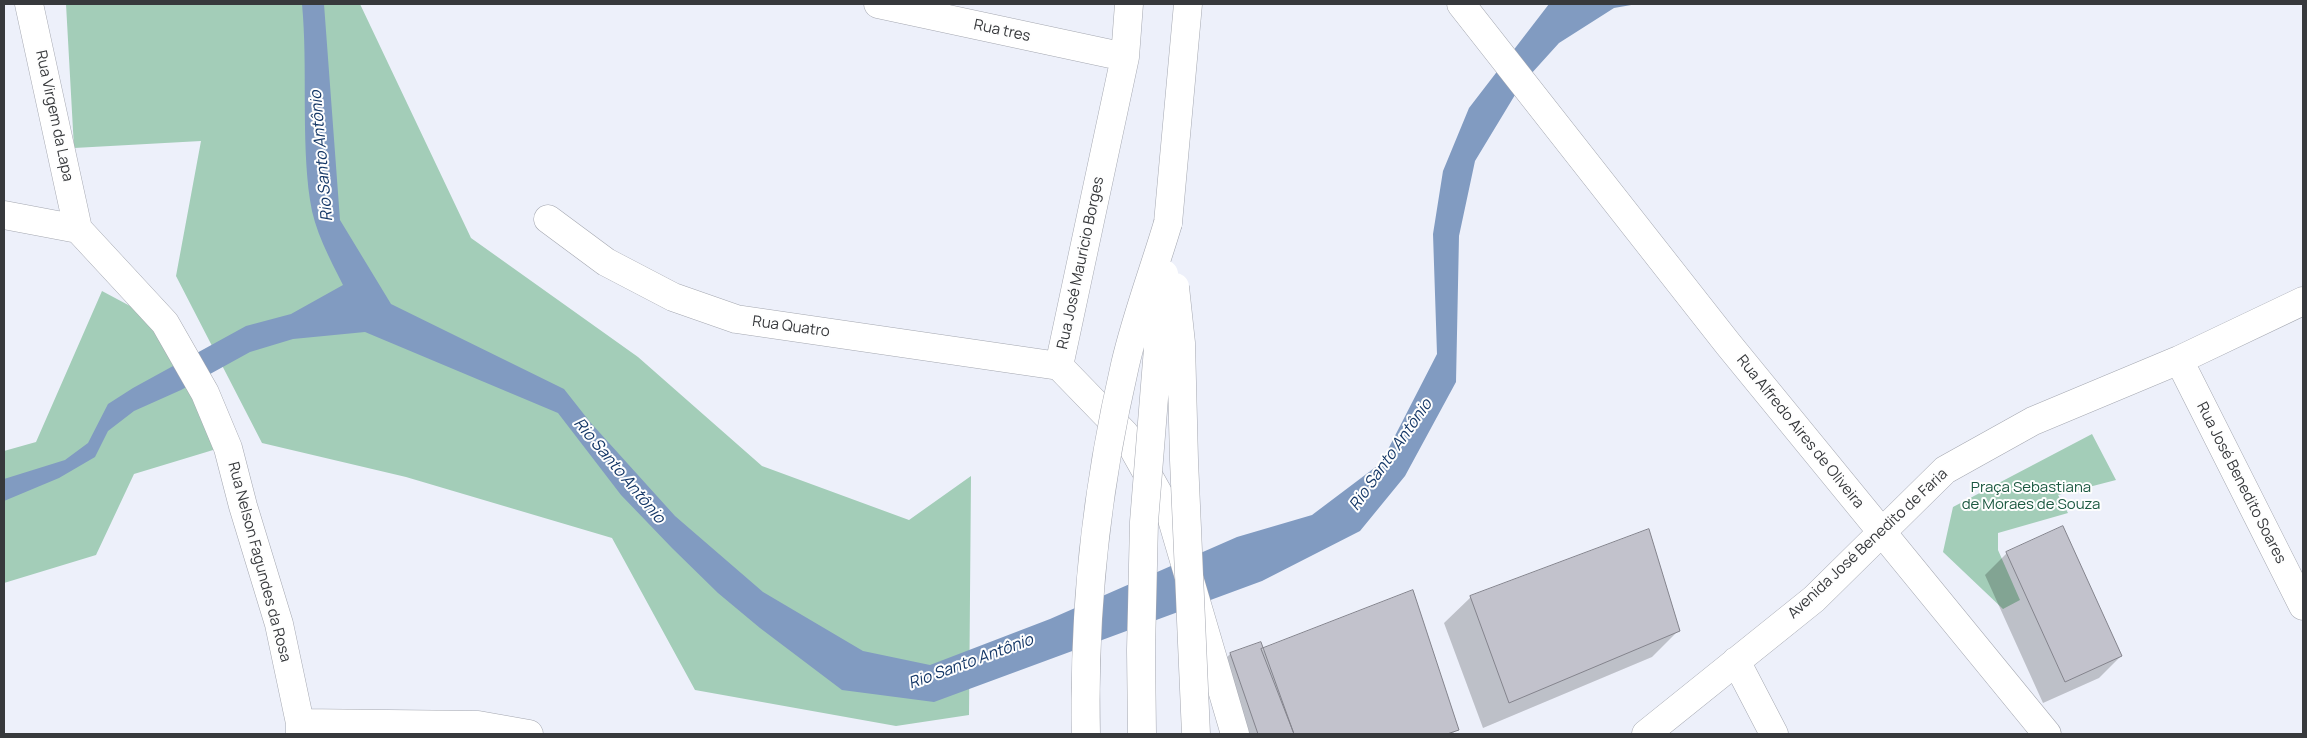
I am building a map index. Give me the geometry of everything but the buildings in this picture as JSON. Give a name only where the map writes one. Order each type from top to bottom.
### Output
[{"type":"main road","name":"Rua Virgem da Lapa","points":[[29,4],[78,229]]},
{"type":"main road","name":"Rua tres","points":[[878,4],[1125,57]]},
{"type":"main road","name":"Rua José Mauricio Borges","points":[[1129,4],[1125,57],[1059,366],[1125,434],[1172,516],[1235,734]]},
{"type":"main road","points":[[1142,734],[1141,650],[1144,522],[1188,4]]},
{"type":"main road","name":"Rua Alfredo Aires de Oliveira","points":[[1462,4],[1728,344],[2047,734]]},
{"type":"main road","points":[[4,215],[78,229]]},
{"type":"main road","name":"Rua Quatro","points":[[548,219],[606,262],[673,297],[736,319],[1059,366]]},
{"type":"main road","points":[[1086,734],[1085,679],[1094,537],[1104,468],[1125,364],[1168,223]]},
{"type":"main road","points":[[1168,223],[1181,343],[1196,734]]},
{"type":"main road","name":"Rua Nelson Fagundes da Rosa","points":[[78,229],[165,323],[205,393],[228,448],[243,506],[279,624],[300,728]]},
{"type":"main road","name":"Avenida José Benedito de Faria","points":[[1646,734],[1814,600],[1881,531],[1945,470],[1983,447],[2033,421],[2179,360],[2303,301]]},
{"type":"main road","name":"Rua José Benedito Soares","points":[[2179,360],[2303,606]]},
{"type":"main road","points":[[1736,661],[1774,734]]},
{"type":"main road","points":[[300,728],[478,725],[529,734]]},
{"type":"green space","points":[[66,4],[360,4],[471,238],[638,357],[762,466],[909,520],[971,476],[969,715],[896,726],[695,690],[612,538],[406,477],[262,443],[176,276],[201,141],[74,148]]},
{"type":"green space","points":[[102,291],[160,322],[223,447],[134,474],[96,555],[4,583],[4,451],[36,442]]},
{"type":"green space","name":"Praça Sebastiana de Moraes de Souza","points":[[2092,434],[2116,480],[2058,495],[2068,513],[1998,533],[1998,550],[2020,600],[2003,609],[1943,552],[1953,507]]},
{"type":"water","name":"Rio Santo Antônio","points":[[302,4],[324,4],[340,220],[391,304],[564,389],[590,422],[675,516],[763,592],[863,651],[930,665],[1050,619],[1237,537],[1312,515],[1381,463],[1437,354],[1433,234],[1443,171],[1469,108],[1549,4],[1637,4],[1614,8],[1559,43],[1521,85],[1475,161],[1459,236],[1456,382],[1405,476],[1360,531],[1262,581],[934,702],[842,690],[760,628],[718,593],[621,495],[558,413],[365,332],[293,339],[250,352],[181,390],[134,411],[108,431],[95,457],[59,478],[4,501],[4,479],[65,460],[88,443],[108,404],[133,388],[246,326],[291,314],[343,285],[319,233],[310,200],[305,127],[305,53]]}]
